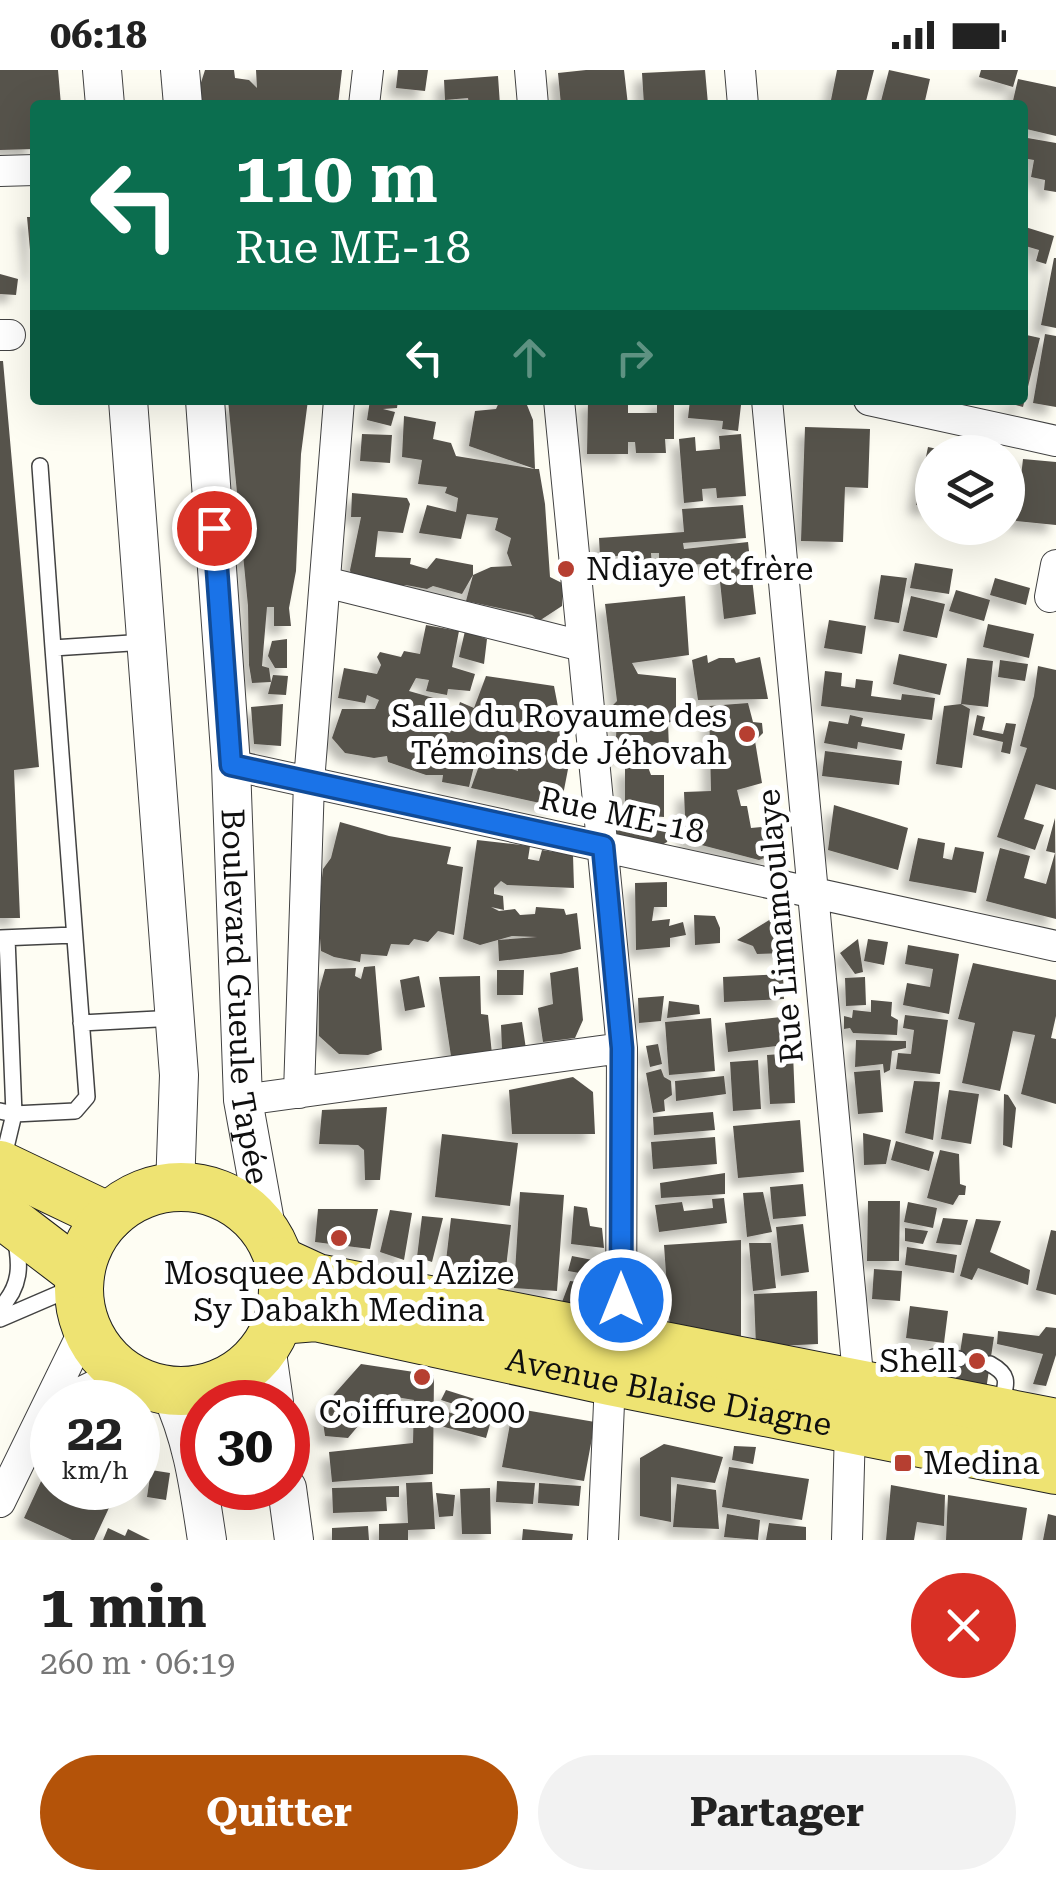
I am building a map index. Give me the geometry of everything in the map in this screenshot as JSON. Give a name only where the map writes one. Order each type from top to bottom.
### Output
[{"type":"main road","points":[[1,1166],[109,1217]]},
{"type":"main road","points":[[82,1295],[96,1234],[109,1217],[139,1196],[174,1188],[205,1190],[246,1210],[273,1247],[284,1290],[272,1333],[254,1360],[224,1382],[189,1391],[160,1385]]},
{"type":"main road","points":[[5,1216],[82,1295],[102,1354],[144,1380]]},
{"type":"main road","name":"Avenue Blaise Diagne","points":[[273,1247],[317,1278],[419,1318],[610,1380],[854,1407],[916,1397],[1056,1424]]},
{"type":"main road","name":"Avenue Blaise Diagne","points":[[272,1333],[316,1317],[419,1318],[621,1335],[1056,1470]]},
{"type":"street","points":[[102,70],[105,100]]},
{"type":"street","points":[[180,70],[183,100]]},
{"type":"street","points":[[365,100],[368,70]]},
{"type":"street","points":[[530,70],[533,100]]},
{"type":"street","points":[[740,70],[742,100]]},
{"type":"street","points":[[0,171],[30,170]]},
{"type":"street","points":[[128,405],[176,1018],[179,1106],[174,1188]]},
{"type":"street","name":"Boulevard Gueule Tapée","points":[[205,405],[231,765],[244,1100],[273,1247]]},
{"type":"street","points":[[299,1093],[309,782],[339,405]]},
{"type":"street","points":[[559,405],[622,1048],[621,1335],[610,1380],[603,1540]]},
{"type":"street","name":"Rue Limamoulaye","points":[[767,405],[854,1407],[847,1540]]},
{"type":"street","points":[[892,405],[1056,441]]},
{"type":"street","points":[[1050,597],[1056,566]]},
{"type":"street","points":[[324,582],[582,646]]},
{"type":"street","name":"Rue ME-18","points":[[231,765],[1056,946]]},
{"type":"street","points":[[244,1100],[622,1048]]},
{"type":"street","points":[[60,1380],[82,1295]]},
{"type":"street","points":[[272,1333],[273,1380]]},
{"type":"street","points":[[160,1395],[184,1420],[194,1454],[207,1540]]},
{"type":"street","points":[[0,1502],[30,1449]]},
{"type":"street","points":[[290,1510],[294,1540]]},
{"type":"lane","points":[[7,1112],[75,1111],[87,1097],[40,466]]},
{"type":"lane","points":[[53,648],[146,642]]},
{"type":"lane","points":[[1,1166],[7,1112],[4,938],[74,935]]},
{"type":"lane","points":[[81,1022],[176,1018]]},
{"type":"lane","points":[[0,1308],[18,1280],[20,1264],[5,1216]]},
{"type":"lane","points":[[0,1319],[82,1295]]},
{"type":"lane","points":[[916,1397],[924,1364],[934,1356],[959,1359]]},
{"type":"lane","points":[[990,1364],[1002,1371],[1007,1380],[999,1412]]},
{"type":"building","points":[[0,70],[58,70],[61,100],[30,100],[30,149],[0,150]]},
{"type":"building","points":[[205,70],[234,70],[235,78],[249,80],[257,88],[256,70],[342,70],[339,100],[199,100]]},
{"type":"building","points":[[398,70],[428,70],[425,91],[396,88]]},
{"type":"building","points":[[624,70],[627,100],[561,100],[558,73]]},
{"type":"building","points":[[705,70],[708,100],[644,100],[642,73]]},
{"type":"building","points":[[837,70],[874,70],[866,100],[831,100]]},
{"type":"building","points":[[889,70],[930,79],[925,100],[881,100]]},
{"type":"building","points":[[981,70],[1018,70],[1013,87],[979,77]]},
{"type":"building","points":[[498,76],[500,100],[445,100],[444,80]]},
{"type":"building","points":[[1018,79],[1056,87],[1056,136],[1028,129],[1028,100],[1013,100]]},
{"type":"building","points":[[1028,138],[1056,143],[1056,192],[1044,190],[1045,180],[1031,177],[1034,160],[1028,159]]},
{"type":"building","points":[[1028,228],[1054,236],[1046,264],[1036,261],[1039,250],[1028,247]]},
{"type":"building","points":[[1056,258],[1056,328],[1041,325]]},
{"type":"building","points":[[0,274],[18,279],[16,295],[0,294]]},
{"type":"building","points":[[1045,334],[1056,336],[1056,407],[1033,403]]},
{"type":"building","points":[[1028,335],[1040,338],[1028,387]]},
{"type":"building","points":[[0,361],[39,767],[14,770],[20,918],[0,918]]},
{"type":"building","points":[[228,405],[307,405],[296,571],[289,608],[291,626],[274,626],[274,607],[267,607],[262,666],[269,668],[271,682],[252,683]]},
{"type":"building","points":[[369,405],[397,405],[383,409],[395,412],[391,426],[367,420]]},
{"type":"building","points":[[498,405],[527,405],[533,420],[535,469],[469,446],[475,411],[496,409]]},
{"type":"building","points":[[588,405],[628,405],[628,413],[657,413],[657,405],[674,405],[674,439],[665,439],[666,453],[636,453],[635,442],[628,442],[628,454],[587,454]]},
{"type":"building","points":[[689,405],[741,405],[738,431],[722,429],[723,421],[688,418]]},
{"type":"building","points":[[404,416],[436,422],[433,439],[451,443],[456,456],[539,469],[550,577],[562,583],[562,606],[539,621],[532,615],[466,601],[473,575],[491,567],[512,566],[507,553],[511,538],[495,530],[498,518],[467,514],[461,539],[419,533],[427,505],[456,512],[458,498],[445,493],[447,487],[418,484],[422,460],[402,457]]},
{"type":"building","points":[[805,427],[870,429],[868,488],[845,487],[843,542],[801,541]]},
{"type":"building","points":[[362,434],[392,435],[390,463],[360,461]]},
{"type":"building","points":[[741,434],[746,496],[717,498],[716,488],[702,489],[703,501],[684,503],[679,439],[695,437],[696,451],[720,449],[719,436]]},
{"type":"building","points":[[1025,459],[1056,462],[1056,525],[1025,522]]},
{"type":"building","points":[[352,493],[407,498],[410,504],[403,533],[378,531],[375,557],[411,558],[410,564],[427,569],[436,558],[473,565],[473,575],[462,594],[433,586],[394,587],[352,579],[350,570],[361,517],[351,517]]},
{"type":"building","points":[[743,505],[746,538],[683,543],[684,549],[748,542],[756,614],[724,619],[718,563],[659,567],[659,553],[651,553],[652,566],[634,567],[634,555],[600,557],[599,538],[684,532],[682,509]]},
{"type":"building","points":[[915,563],[953,569],[949,594],[910,588]]},
{"type":"building","points":[[881,575],[907,578],[899,623],[874,619]]},
{"type":"building","points":[[995,578],[1030,588],[1026,605],[990,595]]},
{"type":"building","points":[[956,590],[990,600],[984,621],[949,611]]},
{"type":"building","points":[[685,596],[689,655],[632,663],[638,674],[676,678],[676,720],[668,723],[669,749],[615,757],[617,718],[611,718],[610,708],[617,701],[605,604]]},
{"type":"building","points":[[911,596],[945,604],[937,638],[903,631]]},
{"type":"building","points":[[829,620],[866,626],[862,654],[824,648]]},
{"type":"building","points":[[988,624],[1034,634],[1029,658],[983,647]]},
{"type":"building","points":[[426,625],[459,631],[452,667],[475,674],[470,691],[448,689],[447,695],[426,691],[429,680],[416,678],[409,691],[444,701],[436,728],[450,733],[460,702],[474,708],[486,676],[554,686],[569,764],[563,795],[549,805],[471,788],[484,752],[509,757],[511,748],[485,742],[481,749],[461,745],[460,754],[475,762],[469,787],[442,782],[443,775],[426,775],[388,762],[387,756],[345,753],[332,738],[342,709],[375,709],[379,700],[367,695],[365,703],[338,698],[344,668],[377,674],[380,652],[401,657],[404,651],[420,654]],"holes":[[[509,758],[518,762],[518,771],[503,766]]]},
{"type":"building","points":[[465,631],[487,639],[484,664],[459,657]]},
{"type":"building","points":[[287,639],[287,668],[275,668],[268,656],[272,641]]},
{"type":"building","points":[[899,654],[947,664],[940,695],[893,684]]},
{"type":"building","points":[[707,655],[708,663],[719,658],[734,658],[736,663],[760,657],[768,699],[698,700],[692,660]]},
{"type":"building","points":[[967,658],[993,661],[988,707],[961,704]]},
{"type":"building","points":[[1000,660],[1028,664],[1025,681],[998,677]]},
{"type":"building","points":[[1038,666],[1056,670],[1056,790],[1036,784],[1024,819],[1044,825],[1035,850],[997,837],[1027,748],[1020,746]]},
{"type":"building","points":[[825,671],[842,673],[841,686],[855,688],[856,679],[873,681],[871,696],[901,700],[902,694],[935,698],[932,720],[821,706]]},
{"type":"building","points":[[273,675],[288,676],[286,695],[268,694]]},
{"type":"building","points":[[748,703],[753,722],[762,723],[763,733],[755,741],[762,783],[737,790],[741,806],[747,806],[751,828],[772,826],[778,853],[759,860],[686,841],[684,792],[711,791],[709,706]]},
{"type":"building","points":[[283,704],[281,746],[254,744],[251,707]]},
{"type":"building","points":[[961,704],[970,709],[962,768],[936,764],[944,706]]},
{"type":"building","points":[[850,715],[863,718],[861,726],[905,734],[902,750],[858,742],[857,749],[824,743],[829,721],[848,724]]},
{"type":"building","points":[[977,715],[985,717],[982,730],[1003,734],[1006,723],[1016,724],[1010,754],[1001,752],[1003,742],[973,735]]},
{"type":"building","points":[[825,751],[902,761],[899,785],[822,776]]},
{"type":"building","points":[[625,767],[648,767],[651,775],[664,775],[664,817],[625,814]]},
{"type":"building","points":[[834,805],[908,828],[898,870],[828,850]]},
{"type":"building","points":[[614,813],[665,823],[667,842],[653,850],[611,838]]},
{"type":"building","points":[[1055,818],[1056,919],[986,901],[1000,848],[1030,856],[1024,878],[1046,884],[1055,853],[1046,851]]},
{"type":"building","points":[[340,822],[451,847],[447,864],[463,867],[454,935],[438,931],[428,942],[414,939],[409,945],[391,944],[387,956],[361,954],[360,962],[321,951],[318,913],[323,869],[331,858]]},
{"type":"building","points":[[918,838],[945,843],[943,858],[952,860],[955,847],[984,852],[976,893],[909,881]]},
{"type":"building","points":[[477,840],[530,846],[528,859],[539,861],[542,850],[573,855],[574,888],[507,885],[501,881],[494,894],[503,896],[504,910],[491,907],[499,911],[515,909],[520,915],[535,914],[536,907],[564,909],[566,915],[577,913],[581,949],[499,961],[498,940],[537,937],[512,936],[480,945],[463,939]]},
{"type":"building","points":[[667,882],[667,907],[654,907],[652,921],[670,919],[669,926],[683,922],[686,935],[670,938],[670,947],[636,950],[635,883]]},
{"type":"building","points":[[790,907],[786,953],[757,954],[753,946],[737,940]]},
{"type":"building","points":[[694,915],[715,916],[720,943],[695,945]]},
{"type":"building","points":[[858,939],[863,972],[855,974],[840,953]]},
{"type":"building","points":[[868,939],[888,942],[884,965],[864,961]]},
{"type":"building","points":[[908,945],[959,954],[949,1014],[903,1005],[907,983],[930,987],[933,969],[905,964]]},
{"type":"building","points":[[973,963],[1056,980],[1056,1016],[1051,1038],[1056,1039],[1056,1104],[1021,1094],[1035,1035],[1013,1031],[1000,1091],[962,1083],[975,1023],[958,1019]]},
{"type":"building","points":[[375,966],[382,1050],[368,1055],[339,1054],[319,1036],[319,991],[325,969],[356,968],[355,976],[361,979],[364,967]]},
{"type":"building","points":[[578,967],[583,1020],[575,1038],[543,1042],[538,1008],[553,1004],[550,973]]},
{"type":"building","points":[[497,970],[524,970],[523,995],[497,995]]},
{"type":"building","points":[[783,974],[784,999],[724,1002],[723,977]]},
{"type":"building","points":[[419,976],[425,1007],[405,1011],[400,980]]},
{"type":"building","points":[[480,976],[481,1014],[488,1015],[492,1054],[451,1056],[439,977]]},
{"type":"building","points":[[865,977],[866,1005],[846,1006],[845,978]]},
{"type":"building","points":[[664,996],[661,1021],[639,1023],[638,998]]},
{"type":"building","points":[[871,1000],[892,1002],[891,1016],[898,1020],[897,1035],[844,1029],[844,1016],[852,1018],[853,1010],[871,1012]]},
{"type":"building","points":[[669,1001],[699,1005],[700,1014],[667,1018]]},
{"type":"building","points":[[905,1015],[948,1020],[940,1074],[896,1069],[898,1053],[911,1054],[914,1030],[903,1028]]},
{"type":"building","points":[[790,1016],[793,1044],[728,1052],[725,1023]]},
{"type":"building","points":[[711,1018],[715,1071],[669,1075],[665,1022]]},
{"type":"building","points":[[522,1022],[526,1049],[502,1050],[501,1025]]},
{"type":"building","points":[[856,1040],[906,1041],[906,1048],[892,1051],[890,1070],[884,1073],[883,1064],[855,1067]]},
{"type":"building","points":[[658,1044],[662,1064],[650,1067],[646,1046]]},
{"type":"building","points":[[793,1053],[795,1103],[770,1104],[767,1055]]},
{"type":"building","points":[[758,1060],[761,1109],[733,1111],[730,1062]]},
{"type":"building","points":[[661,1069],[671,1081],[672,1095],[664,1100],[665,1111],[653,1113],[646,1073]]},
{"type":"building","points":[[880,1070],[883,1112],[858,1114],[854,1072]]},
{"type":"building","points":[[724,1076],[726,1094],[676,1101],[675,1081]]},
{"type":"building","points":[[573,1077],[593,1092],[595,1134],[512,1134],[509,1090]]},
{"type":"building","points":[[914,1081],[940,1082],[933,1140],[905,1133]]},
{"type":"building","points":[[949,1090],[979,1094],[971,1144],[941,1139]]},
{"type":"building","points":[[1004,1094],[1016,1108],[1012,1148],[1003,1145]]},
{"type":"building","points":[[387,1107],[380,1180],[365,1180],[364,1150],[358,1145],[319,1144],[322,1110]]},
{"type":"building","points":[[713,1112],[715,1130],[654,1135],[653,1117]]},
{"type":"building","points":[[800,1120],[804,1172],[738,1178],[733,1126]]},
{"type":"building","points":[[863,1133],[891,1140],[886,1164],[864,1165]]},
{"type":"building","points":[[442,1134],[518,1143],[510,1206],[435,1197]]},
{"type":"building","points":[[715,1137],[717,1164],[653,1169],[651,1142]]},
{"type":"building","points":[[896,1141],[934,1152],[929,1171],[891,1160]]},
{"type":"building","points":[[940,1150],[959,1154],[960,1184],[966,1186],[965,1195],[959,1195],[953,1205],[927,1198]]},
{"type":"building","points":[[725,1173],[725,1194],[661,1198],[660,1183]]},
{"type":"building","points":[[803,1184],[806,1216],[773,1219],[770,1187]]},
{"type":"building","points":[[520,1192],[564,1195],[557,1291],[514,1288]]},
{"type":"building","points":[[763,1192],[772,1232],[747,1237],[743,1193]]},
{"type":"building","points":[[724,1198],[727,1223],[659,1232],[655,1205],[682,1202],[684,1211],[713,1208],[712,1199]]},
{"type":"building","points":[[868,1201],[900,1201],[899,1261],[867,1261]]},
{"type":"building","points":[[908,1202],[937,1208],[933,1228],[904,1222]]},
{"type":"building","points":[[574,1206],[587,1208],[590,1226],[602,1228],[604,1248],[571,1244]]},
{"type":"building","points":[[318,1209],[378,1209],[370,1249],[315,1242]]},
{"type":"building","points":[[390,1210],[412,1213],[404,1260],[380,1252]]},
{"type":"building","points":[[422,1216],[443,1218],[432,1262],[417,1257]]},
{"type":"building","points":[[451,1218],[511,1225],[504,1285],[444,1278]]},
{"type":"building","points":[[943,1218],[968,1220],[961,1245],[936,1243]]},
{"type":"building","points":[[976,1219],[1001,1221],[990,1252],[1030,1270],[1028,1285],[978,1268],[972,1280],[960,1276]]},
{"type":"building","points":[[803,1224],[809,1272],[781,1276],[776,1227]]},
{"type":"building","points":[[905,1228],[928,1231],[923,1244],[905,1241]]},
{"type":"building","points":[[1051,1230],[1056,1231],[1056,1295],[1036,1290]]},
{"type":"building","points":[[741,1240],[741,1342],[670,1330],[664,1245]]},
{"type":"building","points":[[749,1243],[771,1243],[776,1288],[753,1291]]},
{"type":"building","points":[[907,1247],[957,1255],[954,1273],[905,1265]]},
{"type":"building","points":[[572,1256],[603,1262],[603,1277],[568,1271]]},
{"type":"building","points":[[874,1269],[902,1271],[900,1301],[872,1299]]},
{"type":"building","points":[[570,1281],[600,1284],[610,1290],[611,1313],[562,1302]]},
{"type":"building","points":[[817,1291],[818,1344],[756,1347],[754,1294]]},
{"type":"building","points":[[910,1306],[948,1311],[944,1343],[906,1338]]},
{"type":"building","points":[[1046,1327],[1056,1328],[1056,1355],[1046,1386],[1033,1384],[1043,1354],[997,1344],[998,1331],[1039,1336]]},
{"type":"building","points":[[963,1333],[994,1337],[986,1390],[955,1386]]},
{"type":"building","points":[[361,1364],[434,1375],[433,1474],[332,1482],[329,1452],[413,1443],[414,1400],[384,1395],[348,1438],[325,1436],[321,1409]]},
{"type":"building","points":[[446,1390],[503,1408],[500,1419],[441,1400]]},
{"type":"building","points":[[513,1408],[595,1422],[584,1481],[502,1467]]},
{"type":"building","points":[[437,1409],[490,1424],[486,1438],[433,1424]]},
{"type":"building","points":[[664,1444],[723,1457],[715,1483],[671,1477],[671,1522],[640,1516],[640,1458]]},
{"type":"building","points":[[734,1446],[756,1447],[753,1464],[732,1460]]},
{"type":"building","points":[[729,1467],[809,1479],[802,1520],[722,1507]]},
{"type":"building","points":[[160,1471],[170,1473],[166,1500],[160,1499]]},
{"type":"building","points":[[497,1481],[535,1483],[533,1504],[496,1502]]},
{"type":"building","points":[[432,1482],[435,1529],[408,1530],[408,1540],[379,1540],[379,1524],[408,1523],[406,1483]]},
{"type":"building","points":[[539,1483],[581,1486],[579,1506],[538,1503]]},
{"type":"building","points":[[677,1484],[716,1490],[719,1529],[673,1527]]},
{"type":"building","points":[[891,1485],[945,1495],[944,1526],[917,1522],[914,1540],[886,1540]]},
{"type":"building","points":[[399,1486],[399,1497],[386,1497],[387,1511],[333,1513],[332,1488]]},
{"type":"building","points":[[490,1488],[491,1534],[462,1534],[460,1489]]},
{"type":"building","points":[[436,1493],[455,1495],[453,1516],[439,1517]]},
{"type":"building","points":[[948,1495],[1027,1508],[1022,1540],[946,1540]]},
{"type":"building","points":[[30,1505],[30,1510],[108,1510],[94,1540],[72,1540],[24,1518]]},
{"type":"building","points":[[727,1514],[760,1520],[758,1540],[724,1537]]},
{"type":"building","points":[[1048,1514],[1056,1516],[1056,1540],[1043,1540]]},
{"type":"building","points":[[769,1523],[806,1527],[806,1540],[766,1540]]},
{"type":"building","points":[[368,1526],[369,1540],[332,1540],[332,1528]]},
{"type":"building","points":[[108,1528],[125,1536],[128,1529],[150,1540],[103,1540]]},
{"type":"building","points":[[523,1529],[573,1534],[572,1540],[522,1540]]},
{"type":"place","name":"Ndiaye et frère","points":[[566,569]]},
{"type":"place","name":"Salle du Royaume des Témoins de Jéhovah","points":[[747,734]]},
{"type":"place","name":"Mosquee Abdoul Azize Sy Dabakh Medina","points":[[339,1238]]},
{"type":"place","name":"Shell","points":[[977,1361]]},
{"type":"place","name":"Coiffure 2000","points":[[422,1377]]},
{"type":"place","name":"Medina","points":[[903,1463]]},
{"type":"route","points":[[214,528],[231,765],[603,846],[622,1048],[621,1300]]}]
